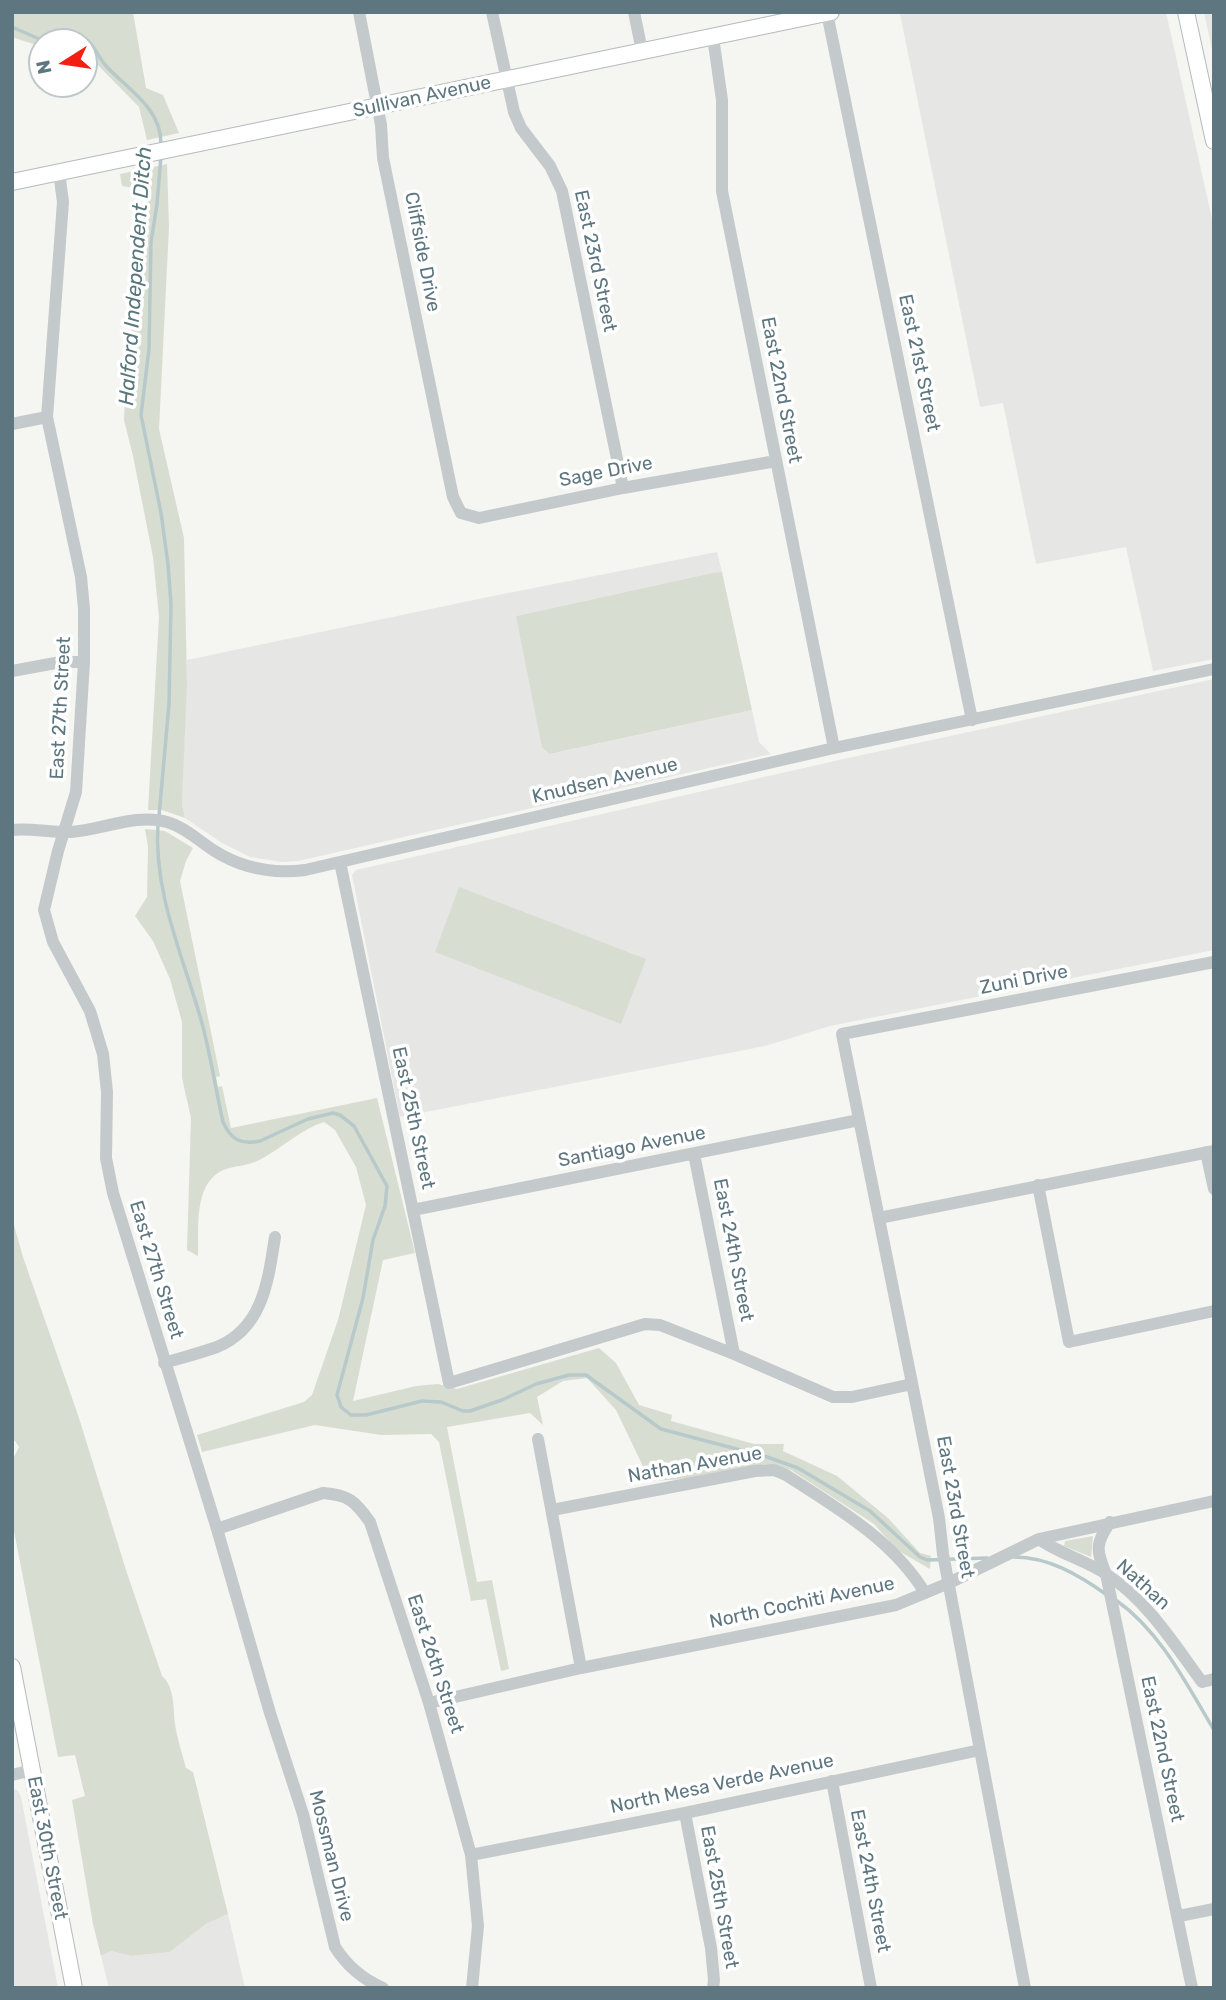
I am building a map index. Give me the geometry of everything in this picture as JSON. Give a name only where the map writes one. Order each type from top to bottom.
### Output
[{"type":"main road","points":[[1186,12],[1214,141]]},
{"type":"main road","name":"Sullivan Avenue","points":[[12,182],[829,13]]},
{"type":"main road","name":"East 30th Street","points":[[12,1667],[74,1988]]},
{"type":"street","name":"Cliffside Drive","points":[[359,12],[377,106],[383,158],[453,498]]},
{"type":"street","name":"East 23rd Street","points":[[492,12],[514,112],[521,128],[550,166],[562,191],[624,488]]},
{"type":"street","points":[[634,12],[642,51]]},
{"type":"street","name":"East 21st Street","points":[[829,13],[972,720]]},
{"type":"street","name":"East 22nd Street","points":[[713,37],[722,100],[722,191],[834,748]]},
{"type":"street","name":"East 27th Street","points":[[59,172],[63,202],[47,417],[81,577],[84,662],[79,772],[73,806],[44,910],[53,942],[90,1011],[103,1054],[107,1092],[106,1158],[113,1193],[217,1529],[270,1713]]},
{"type":"street","points":[[12,424],[47,417]]},
{"type":"street","name":"Sage Drive","points":[[453,498],[461,513],[479,517],[776,461]]},
{"type":"street","points":[[12,671],[61,662],[84,662]]},
{"type":"street","name":"Knudsen Avenue","points":[[12,830],[64,832],[91,830],[135,821],[160,820],[176,825],[214,850],[248,866],[292,872],[834,748],[1214,668]]},
{"type":"street","name":"East 25th Street","points":[[340,862],[449,1383],[645,1324],[660,1325],[734,1354]]},
{"type":"street","name":"Zuni Drive","points":[[842,1034],[1214,962]]},
{"type":"street","name":"East 23rd Street","points":[[842,1034],[939,1518],[1025,1988]]},
{"type":"street","name":"Santiago Avenue","points":[[413,1210],[859,1120]]},
{"type":"street","points":[[879,1218],[1210,1151],[1214,1189]]},
{"type":"street","name":"East 24th Street","points":[[694,1154],[734,1354]]},
{"type":"street","points":[[1038,1185],[1069,1342],[1214,1311]]},
{"type":"street","points":[[164,1363],[218,1346],[243,1331],[260,1309],[275,1237]]},
{"type":"street","points":[[734,1354],[833,1397],[852,1397],[912,1384]]},
{"type":"street","points":[[538,1439],[581,1668]]},
{"type":"street","name":"Nathan Avenue","points":[[552,1510],[755,1471],[774,1470],[863,1525],[915,1576],[926,1593]]},
{"type":"street","name":"East 26th Street","points":[[217,1529],[323,1493],[341,1494],[358,1506],[370,1522],[429,1703],[471,1855],[478,1926],[472,1988]]},
{"type":"street","name":"North Cochiti Avenue","points":[[429,1703],[581,1668],[896,1605],[1040,1539],[1214,1501]]},
{"type":"street","name":"East 22nd Street","points":[[1110,1522],[1099,1538],[1099,1556],[1107,1574],[1192,1988]]},
{"type":"street","name":"Nathan","points":[[1040,1539],[1052,1548],[1107,1574],[1149,1611],[1208,1681]]},
{"type":"street","name":"Mossman Drive","points":[[270,1713],[303,1814],[335,1947],[345,1962],[368,1982],[383,1988]]},
{"type":"street","name":"North Mesa Verde Avenue","points":[[471,1855],[685,1813],[980,1750]]},
{"type":"street","points":[[12,1775],[32,1770]]},
{"type":"street","name":"East 24th Street","points":[[832,1781],[871,1988]]},
{"type":"street","name":"East 25th Street","points":[[685,1813],[711,1948],[713,1988]]},
{"type":"street","points":[[1179,1916],[1214,1909]]},
{"type":"shaded area","points":[[12,12],[133,12],[146,88],[163,95],[179,133],[147,140],[139,107],[98,65],[98,28],[28,28],[28,42],[12,37]]},
{"type":"shaded area","points":[[1166,12],[1214,228],[1214,659],[1153,671],[1126,547],[1036,564],[1003,403],[980,407],[900,14]]},
{"type":"shaded area","points":[[1204,12],[1214,12],[1214,59]]},
{"type":"shaded area","points":[[167,164],[169,227],[159,429],[184,538],[187,683],[182,804],[185,818],[162,810],[148,810],[159,617],[153,557],[124,420],[127,356],[134,317],[134,248],[130,238],[143,230],[147,190],[122,186],[120,174]]},
{"type":"shaded area","points":[[717,552],[722,572],[516,616],[551,754],[752,710],[759,742],[771,754],[298,861],[282,862],[250,857],[222,843],[185,818],[182,804],[187,660]]},
{"type":"shaded area","points":[[722,572],[752,710],[550,754],[542,747],[516,616]]},
{"type":"shaded area","points":[[1214,679],[1214,950],[830,1026],[765,1046],[400,1117],[352,875],[356,870],[839,760]]},
{"type":"shaded area","points":[[145,829],[165,831],[193,848],[180,881],[220,1076],[216,1077],[218,1087],[222,1086],[231,1128],[377,1098],[415,1253],[383,1260],[353,1401],[416,1386],[438,1384],[457,1389],[599,1348],[616,1363],[639,1405],[672,1415],[671,1421],[754,1444],[784,1444],[783,1451],[837,1476],[888,1518],[920,1553],[931,1556],[930,1569],[897,1550],[874,1524],[791,1470],[766,1464],[686,1479],[650,1481],[616,1410],[587,1378],[563,1381],[537,1397],[543,1425],[530,1413],[447,1427],[477,1582],[492,1580],[509,1669],[501,1671],[486,1599],[471,1601],[439,1442],[431,1434],[381,1435],[315,1425],[202,1452],[197,1435],[304,1402],[312,1395],[338,1320],[366,1205],[356,1167],[335,1130],[324,1122],[257,1161],[226,1169],[212,1178],[199,1209],[198,1256],[187,1250],[191,1118],[182,1078],[182,1022],[170,979],[153,941],[135,916],[147,897],[148,847]]},
{"type":"shaded area","points":[[459,887],[646,959],[621,1024],[435,952]]},
{"type":"shaded area","points":[[12,1218],[79,1418],[126,1570],[162,1676],[171,1692],[178,1740],[186,1768],[193,1772],[228,1914],[206,1924],[170,1952],[131,1956],[111,1951],[101,1956],[93,1924],[72,1800],[85,1796],[75,1755],[58,1757],[12,1521],[12,1461],[19,1447],[15,1441],[12,1442]]},
{"type":"shaded area","points":[[1093,1536],[1091,1557],[1064,1546],[1065,1541]]},
{"type":"shaded area","points":[[12,1788],[18,1791],[21,1797],[58,1988],[12,1988]]},
{"type":"shaded area","points":[[228,1914],[245,1988],[109,1988],[101,1956],[111,1951],[131,1956],[170,1952],[206,1924]]},
{"type":"waterway","name":"Halford Independent Ditch","points":[[12,27],[46,42],[75,37],[88,41],[107,67],[143,101],[156,121],[161,145]]},
{"type":"waterway","name":"Halford Independent Ditch","points":[[159,816],[169,704],[171,604],[161,513],[141,415],[149,349],[151,242],[161,156]]},
{"type":"waterway","name":"Halford Independent Ditch","points":[[158,823],[160,876],[165,902],[203,1027],[226,1128],[237,1140],[253,1142],[308,1119],[333,1113],[340,1115],[354,1126],[387,1186],[385,1206],[373,1240],[363,1298],[337,1395],[341,1407],[351,1415],[366,1415],[422,1401],[441,1402],[470,1411],[536,1384],[569,1375],[586,1375],[661,1429],[798,1468],[870,1511],[920,1557],[927,1560],[987,1558]]},
{"type":"waterway","name":"Halford Independent Ditch","points":[[1012,1557],[1050,1563],[1085,1580],[1107,1595]]},
{"type":"waterway","name":"Halford Independent Ditch","points":[[1117,1601],[1132,1613],[1159,1643],[1183,1677],[1214,1730]]}]
